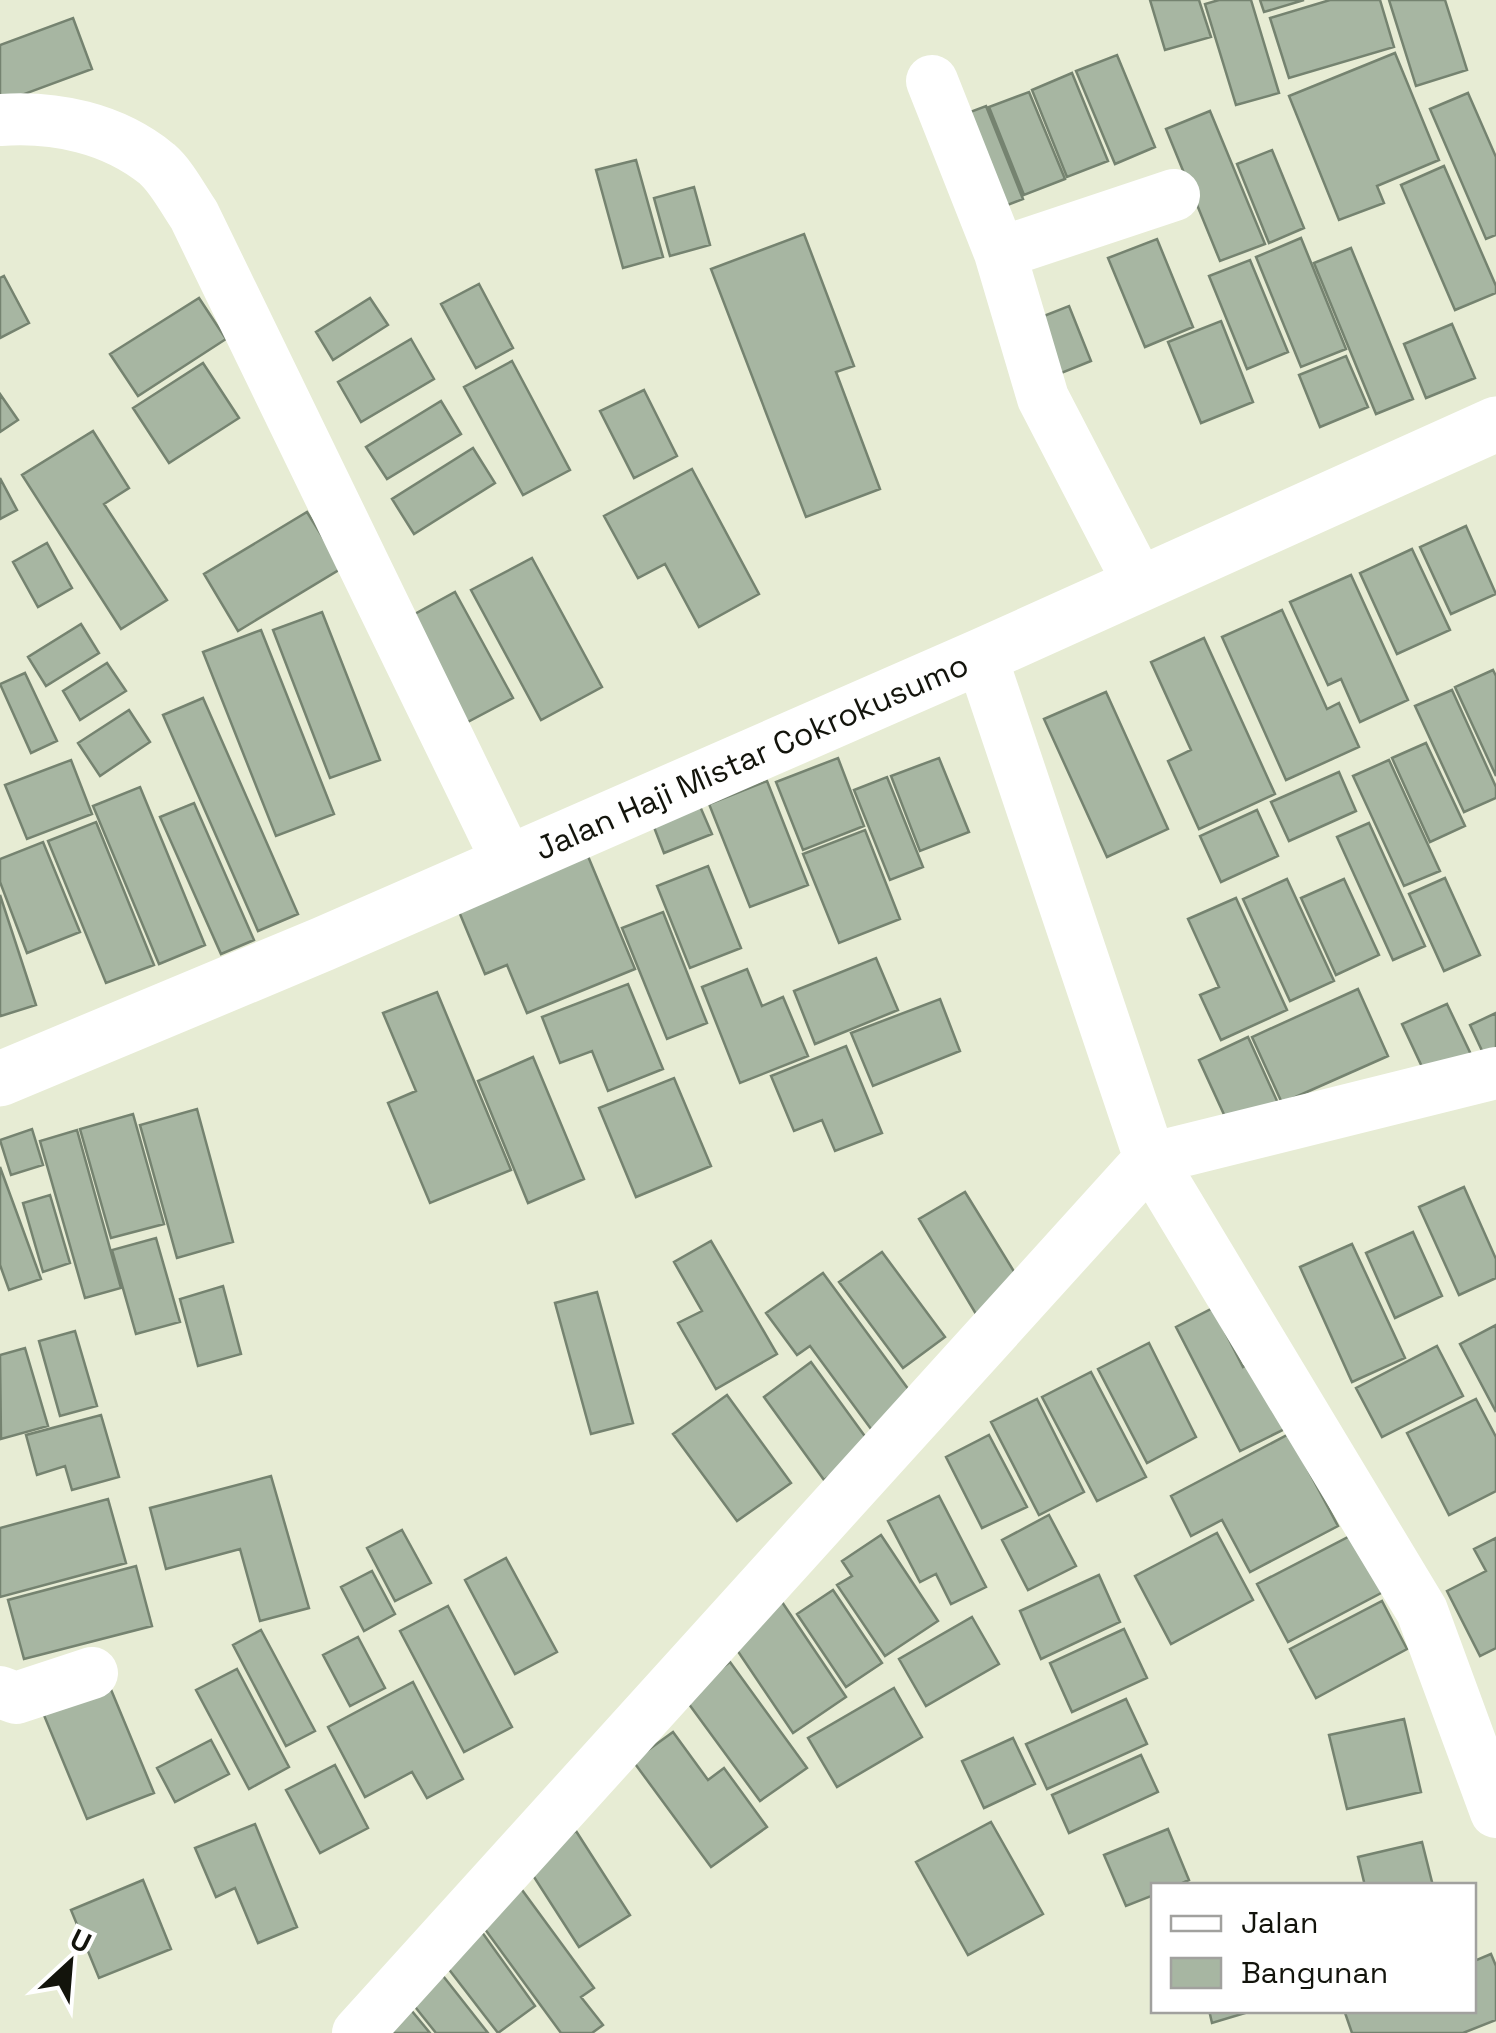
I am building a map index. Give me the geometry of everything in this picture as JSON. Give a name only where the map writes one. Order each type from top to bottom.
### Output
[{"type":"main road","name":"Jalan Haji Mistar Cokrokusumo","points":[[0,1079],[323,944],[981,656],[1496,424]]},
{"type":"street","points":[[932,82],[1000,253],[1043,398],[1140,585]]},
{"type":"street","points":[[0,120],[62,121],[113,136],[159,166],[194,216],[508,862]]},
{"type":"street","points":[[1000,253],[1174,195]]},
{"type":"street","points":[[981,656],[1150,1159],[1422,1612],[1496,1812]]},
{"type":"street","points":[[358,2033],[1150,1159],[1496,1074]]},
{"type":"street","points":[[0,1692],[16,1698],[92,1673]]},
{"type":"building","points":[[1150,0],[1199,0],[1211,37],[1165,50]]},
{"type":"building","points":[[1251,0],[1279,93],[1236,105],[1205,4]]},
{"type":"building","points":[[1260,0],[1304,0],[1264,12]]},
{"type":"building","points":[[1330,0],[1380,0],[1394,47],[1289,78],[1270,18]]},
{"type":"building","points":[[1389,0],[1445,0],[1467,70],[1416,86]]},
{"type":"building","points":[[73,18],[92,69],[0,103],[0,45]]},
{"type":"building","points":[[1395,53],[1439,160],[1377,186],[1384,203],[1339,220],[1289,96]]},
{"type":"building","points":[[1117,55],[1155,147],[1115,164],[1076,71]]},
{"type":"building","points":[[1072,73],[1108,161],[1067,177],[1032,90]]},
{"type":"building","points":[[1029,92],[1065,179],[1024,195],[989,107]]},
{"type":"building","points":[[1468,93],[1496,157],[1496,235],[1486,239],[1430,109]]},
{"type":"building","points":[[986,106],[1023,199],[987,213],[949,120]]},
{"type":"building","points":[[1210,111],[1265,244],[1220,261],[1166,129]]},
{"type":"building","points":[[1272,150],[1304,228],[1269,243],[1237,164]]},
{"type":"building","points":[[636,160],[663,257],[623,268],[596,170]]},
{"type":"building","points":[[1444,166],[1496,286],[1496,293],[1455,310],[1401,185]]},
{"type":"building","points":[[694,187],[710,245],[670,256],[654,198]]},
{"type":"building","points":[[804,234],[854,366],[836,372],[880,489],[806,517],[711,269]]},
{"type":"building","points":[[1301,238],[1346,349],[1301,367],[1256,257]]},
{"type":"building","points":[[1157,239],[1193,327],[1145,347],[1108,258]]},
{"type":"building","points":[[1351,248],[1413,399],[1376,414],[1314,263]]},
{"type":"building","points":[[1250,260],[1288,352],[1247,369],[1209,276]]},
{"type":"building","points":[[4,276],[29,323],[0,338],[0,278]]},
{"type":"building","points":[[479,284],[513,348],[476,368],[441,304]]},
{"type":"building","points":[[199,298],[226,339],[138,396],[110,354]]},
{"type":"building","points":[[370,298],[388,325],[333,360],[316,332]]},
{"type":"building","points":[[1069,306],[1091,361],[1049,378],[1026,323]]},
{"type":"building","points":[[1221,321],[1253,402],[1201,423],[1168,342]]},
{"type":"building","points":[[1452,324],[1475,378],[1426,398],[1404,344]]},
{"type":"building","points":[[411,339],[434,379],[361,422],[338,382]]},
{"type":"building","points":[[1346,356],[1368,407],[1320,427],[1299,375]]},
{"type":"building","points":[[512,361],[570,470],[523,495],[464,387]]},
{"type":"building","points":[[203,363],[239,418],[169,463],[133,408]]},
{"type":"building","points":[[644,390],[677,456],[634,478],[600,411]]},
{"type":"building","points":[[0,394],[18,420],[0,432]]},
{"type":"building","points":[[441,401],[461,434],[387,479],[366,447]]},
{"type":"building","points":[[93,431],[129,488],[104,504],[167,600],[121,629],[22,475]]},
{"type":"building","points":[[473,448],[495,483],[414,534],[392,499]]},
{"type":"building","points":[[692,469],[759,594],[699,627],[665,564],[638,578],[604,516]]},
{"type":"building","points":[[0,478],[17,510],[0,519]]},
{"type":"building","points":[[307,512],[342,568],[238,631],[204,574]]},
{"type":"building","points":[[1466,526],[1496,594],[1451,614],[1420,547]]},
{"type":"building","points":[[47,543],[72,588],[38,607],[13,562]]},
{"type":"building","points":[[1412,549],[1450,630],[1397,654],[1360,573]]},
{"type":"building","points":[[532,558],[602,687],[541,720],[471,590]]},
{"type":"building","points":[[1351,575],[1408,700],[1360,722],[1341,679],[1328,685],[1290,602]]},
{"type":"building","points":[[455,592],[513,698],[460,726],[402,621]]},
{"type":"building","points":[[1282,610],[1327,709],[1339,703],[1359,747],[1286,780],[1222,637]]},
{"type":"building","points":[[322,612],[380,760],[330,778],[273,630]]},
{"type":"building","points":[[81,624],[99,653],[46,686],[28,657]]},
{"type":"building","points":[[261,630],[334,814],[276,836],[203,652]]},
{"type":"building","points":[[1204,638],[1275,794],[1199,829],[1168,761],[1191,750],[1151,662]]},
{"type":"building","points":[[107,663],[126,691],[80,720],[63,691]]},
{"type":"building","points":[[1493,670],[1496,676],[1496,776],[1455,687]]},
{"type":"building","points":[[25,673],[57,741],[31,753],[0,684]]},
{"type":"building","points":[[1452,690],[1496,787],[1496,798],[1464,812],[1415,706]]},
{"type":"building","points":[[1106,692],[1168,829],[1107,857],[1044,719]]},
{"type":"building","points":[[203,698],[298,914],[258,931],[163,715]]},
{"type":"building","points":[[129,710],[150,742],[100,776],[78,743]]},
{"type":"building","points":[[1426,743],[1465,826],[1430,842],[1392,758]]},
{"type":"building","points":[[838,758],[864,826],[803,850],[776,782]]},
{"type":"building","points":[[939,758],[969,832],[920,851],[891,776]]},
{"type":"building","points":[[71,760],[92,814],[27,839],[5,785]]},
{"type":"building","points":[[1389,760],[1440,871],[1404,886],[1353,776]]},
{"type":"building","points":[[1339,772],[1356,811],[1289,841],[1271,802]]},
{"type":"building","points":[[887,777],[923,867],[890,880],[854,790]]},
{"type":"building","points":[[767,781],[808,885],[750,907],[709,804]]},
{"type":"building","points":[[140,787],[205,945],[159,964],[93,806]]},
{"type":"building","points":[[194,803],[254,940],[221,954],[160,817]]},
{"type":"building","points":[[699,804],[712,834],[664,853],[652,822]]},
{"type":"building","points":[[1257,810],[1278,856],[1221,882],[1200,836]]},
{"type":"building","points":[[96,822],[154,965],[106,983],[48,841]]},
{"type":"building","points":[[1369,823],[1425,946],[1393,960],[1337,837]]},
{"type":"building","points":[[865,830],[900,919],[839,943],[803,854]]},
{"type":"building","points":[[43,842],[80,932],[27,953],[0,882],[0,859]]},
{"type":"building","points":[[585,849],[635,969],[527,1013],[507,965],[485,974],[455,902]]},
{"type":"building","points":[[708,866],[741,948],[690,968],[657,886]]},
{"type":"building","points":[[1445,878],[1480,955],[1444,971],[1409,894]]},
{"type":"building","points":[[1287,879],[1334,981],[1290,1001],[1243,899]]},
{"type":"building","points":[[1344,879],[1379,955],[1336,975],[1301,898]]},
{"type":"building","points":[[0,895],[36,1005],[1,1016],[0,1014]]},
{"type":"building","points":[[1236,898],[1287,1010],[1221,1040],[1200,995],[1219,987],[1188,919]]},
{"type":"building","points":[[663,912],[707,1023],[667,1039],[622,928]]},
{"type":"building","points":[[876,958],[898,1010],[815,1044],[794,991]]},
{"type":"building","points":[[747,969],[762,1006],[783,997],[808,1056],[740,1083],[702,987]]},
{"type":"building","points":[[628,984],[663,1069],[608,1091],[592,1051],[560,1063],[542,1017]]},
{"type":"building","points":[[1358,989],[1388,1056],[1282,1103],[1252,1037]]},
{"type":"building","points":[[437,992],[511,1170],[430,1203],[388,1103],[416,1091],[383,1013]]},
{"type":"building","points":[[940,999],[960,1051],[873,1086],[851,1033]]},
{"type":"building","points":[[1447,1004],[1476,1065],[1431,1086],[1402,1024]]},
{"type":"building","points":[[1496,1013],[1496,1068],[1491,1070],[1470,1025]]},
{"type":"building","points":[[1248,1037],[1282,1112],[1233,1134],[1199,1060]]},
{"type":"building","points":[[846,1046],[882,1133],[835,1151],[822,1120],[794,1131],[771,1076]]},
{"type":"building","points":[[533,1057],[584,1179],[528,1203],[478,1081]]},
{"type":"building","points":[[674,1078],[711,1166],[636,1197],[599,1108]]},
{"type":"building","points":[[197,1109],[233,1242],[177,1258],[140,1125]]},
{"type":"building","points":[[133,1114],[164,1224],[111,1238],[80,1129]]},
{"type":"building","points":[[32,1129],[43,1165],[11,1175],[0,1140]]},
{"type":"building","points":[[77,1130],[121,1288],[85,1298],[40,1141]]},
{"type":"building","points":[[0,1167],[41,1279],[9,1290],[0,1265]]},
{"type":"building","points":[[1464,1187],[1496,1259],[1496,1278],[1459,1295],[1419,1207]]},
{"type":"building","points":[[965,1192],[1026,1291],[979,1319],[919,1219]]},
{"type":"building","points":[[50,1195],[70,1263],[43,1272],[23,1203]]},
{"type":"building","points":[[1413,1232],[1442,1296],[1395,1318],[1366,1253]]},
{"type":"building","points":[[156,1238],[180,1322],[136,1334],[112,1250]]},
{"type":"building","points":[[711,1241],[777,1354],[716,1389],[678,1323],[702,1311],[674,1262]]},
{"type":"building","points":[[1352,1244],[1405,1358],[1352,1382],[1300,1267]]},
{"type":"building","points":[[882,1252],[945,1337],[903,1368],[839,1282]]},
{"type":"building","points":[[823,1273],[917,1401],[874,1433],[810,1346],[797,1355],[766,1313]]},
{"type":"building","points":[[223,1286],[241,1354],[198,1366],[180,1299]]},
{"type":"building","points":[[597,1292],[633,1423],[591,1434],[555,1303]]},
{"type":"building","points":[[1213,1308],[1243,1367],[1264,1355],[1299,1422],[1240,1451],[1176,1327]]},
{"type":"building","points":[[1496,1325],[1496,1412],[1460,1344]]},
{"type":"building","points":[[75,1331],[97,1406],[60,1416],[39,1341]]},
{"type":"building","points":[[1149,1343],[1196,1437],[1147,1463],[1098,1369]]},
{"type":"building","points":[[1437,1346],[1463,1396],[1382,1437],[1356,1388]]},
{"type":"building","points":[[25,1348],[48,1426],[1,1439],[0,1355]]},
{"type":"building","points":[[811,1362],[872,1446],[824,1480],[764,1397]]},
{"type":"building","points":[[1091,1372],[1146,1477],[1097,1501],[1042,1397]]},
{"type":"building","points":[[727,1395],[791,1483],[737,1521],[673,1434]]},
{"type":"building","points":[[1037,1399],[1084,1492],[1039,1515],[991,1422]]},
{"type":"building","points":[[1476,1399],[1496,1437],[1496,1491],[1449,1515],[1407,1433]]},
{"type":"building","points":[[101,1415],[119,1477],[72,1490],[65,1466],[37,1475],[26,1435]]},
{"type":"building","points":[[1289,1434],[1338,1526],[1250,1572],[1222,1520],[1191,1536],[1171,1496]]},
{"type":"building","points":[[989,1435],[1027,1507],[982,1528],[946,1457]]},
{"type":"building","points":[[271,1476],[309,1608],[260,1621],[240,1549],[166,1569],[150,1508]]},
{"type":"building","points":[[939,1496],[986,1587],[951,1604],[936,1574],[920,1582],[888,1521]]},
{"type":"building","points":[[108,1499],[126,1563],[0,1597],[0,1528]]},
{"type":"building","points":[[1049,1515],[1076,1566],[1028,1590],[1002,1540]]},
{"type":"building","points":[[402,1530],[431,1583],[395,1601],[367,1548]]},
{"type":"building","points":[[1217,1533],[1253,1600],[1171,1644],[1135,1576]]},
{"type":"building","points":[[881,1535],[938,1621],[885,1656],[837,1585],[852,1576],[842,1561]]},
{"type":"building","points":[[1352,1535],[1383,1592],[1288,1642],[1257,1584]]},
{"type":"building","points":[[1496,1538],[1496,1648],[1480,1656],[1447,1591],[1486,1571],[1474,1549]]},
{"type":"building","points":[[506,1558],[557,1652],[515,1674],[465,1580]]},
{"type":"building","points":[[136,1566],[152,1626],[24,1659],[8,1600]]},
{"type":"building","points":[[372,1571],[395,1614],[364,1631],[341,1587]]},
{"type":"building","points":[[1099,1575],[1120,1622],[1041,1659],[1020,1611]]},
{"type":"building","points":[[833,1590],[882,1663],[846,1687],[797,1614]]},
{"type":"building","points":[[1382,1601],[1407,1649],[1316,1698],[1290,1649]]},
{"type":"building","points":[[782,1602],[846,1697],[793,1733],[729,1638]]},
{"type":"building","points":[[448,1606],[512,1727],[464,1752],[400,1631]]},
{"type":"building","points":[[972,1617],[999,1664],[926,1706],[899,1659]]},
{"type":"building","points":[[1124,1629],[1147,1678],[1072,1712],[1050,1663]]},
{"type":"building","points":[[261,1630],[315,1731],[286,1746],[233,1645]]},
{"type":"building","points":[[358,1637],[385,1688],[350,1706],[323,1655]]},
{"type":"building","points":[[730,1662],[807,1768],[760,1801],[683,1696]]},
{"type":"building","points":[[237,1669],[289,1767],[249,1789],[196,1690]]},
{"type":"building","points":[[107,1680],[154,1793],[87,1819],[41,1708]]},
{"type":"building","points":[[413,1682],[463,1779],[427,1798],[412,1772],[365,1797],[328,1727]]},
{"type":"building","points":[[894,1688],[922,1737],[837,1787],[808,1738]]},
{"type":"building","points":[[1126,1699],[1147,1744],[1047,1789],[1026,1744]]},
{"type":"building","points":[[1404,1719],[1421,1792],[1347,1809],[1329,1735]]},
{"type":"building","points":[[673,1732],[708,1780],[724,1768],[767,1827],[711,1867],[633,1761]]},
{"type":"building","points":[[1013,1738],[1035,1784],[984,1808],[962,1761]]},
{"type":"building","points":[[211,1740],[229,1774],[175,1802],[157,1768]]},
{"type":"building","points":[[1141,1755],[1158,1792],[1069,1833],[1052,1795]]},
{"type":"building","points":[[335,1765],[368,1828],[320,1853],[286,1790]]},
{"type":"building","points":[[991,1822],[1043,1914],[968,1955],[916,1862]]},
{"type":"building","points":[[255,1824],[297,1927],[258,1943],[235,1888],[216,1897],[195,1848]]},
{"type":"building","points":[[1168,1829],[1189,1880],[1151,1883],[1151,1896],[1126,1906],[1104,1855]]},
{"type":"building","points":[[576,1831],[630,1915],[579,1947],[525,1863]]},
{"type":"building","points":[[1422,1842],[1432,1883],[1364,1883],[1358,1857]]},
{"type":"building","points":[[514,1879],[594,1988],[581,1997],[603,2025],[592,2033],[561,2033],[471,1910]]},
{"type":"building","points":[[143,1880],[171,1949],[99,1978],[71,1910]]},
{"type":"building","points":[[474,1921],[535,2006],[498,2033],[434,1950]]},
{"type":"building","points":[[1491,1954],[1496,1966],[1496,2020],[1463,2033],[1352,2033],[1345,2013],[1476,2013],[1476,1960]]},
{"type":"building","points":[[436,1967],[488,2033],[436,2033],[404,1993]]},
{"type":"building","points":[[402,1999],[430,2033],[360,2033]]},
{"type":"building","points":[[1210,2013],[1245,2013],[1212,2023]]}]
